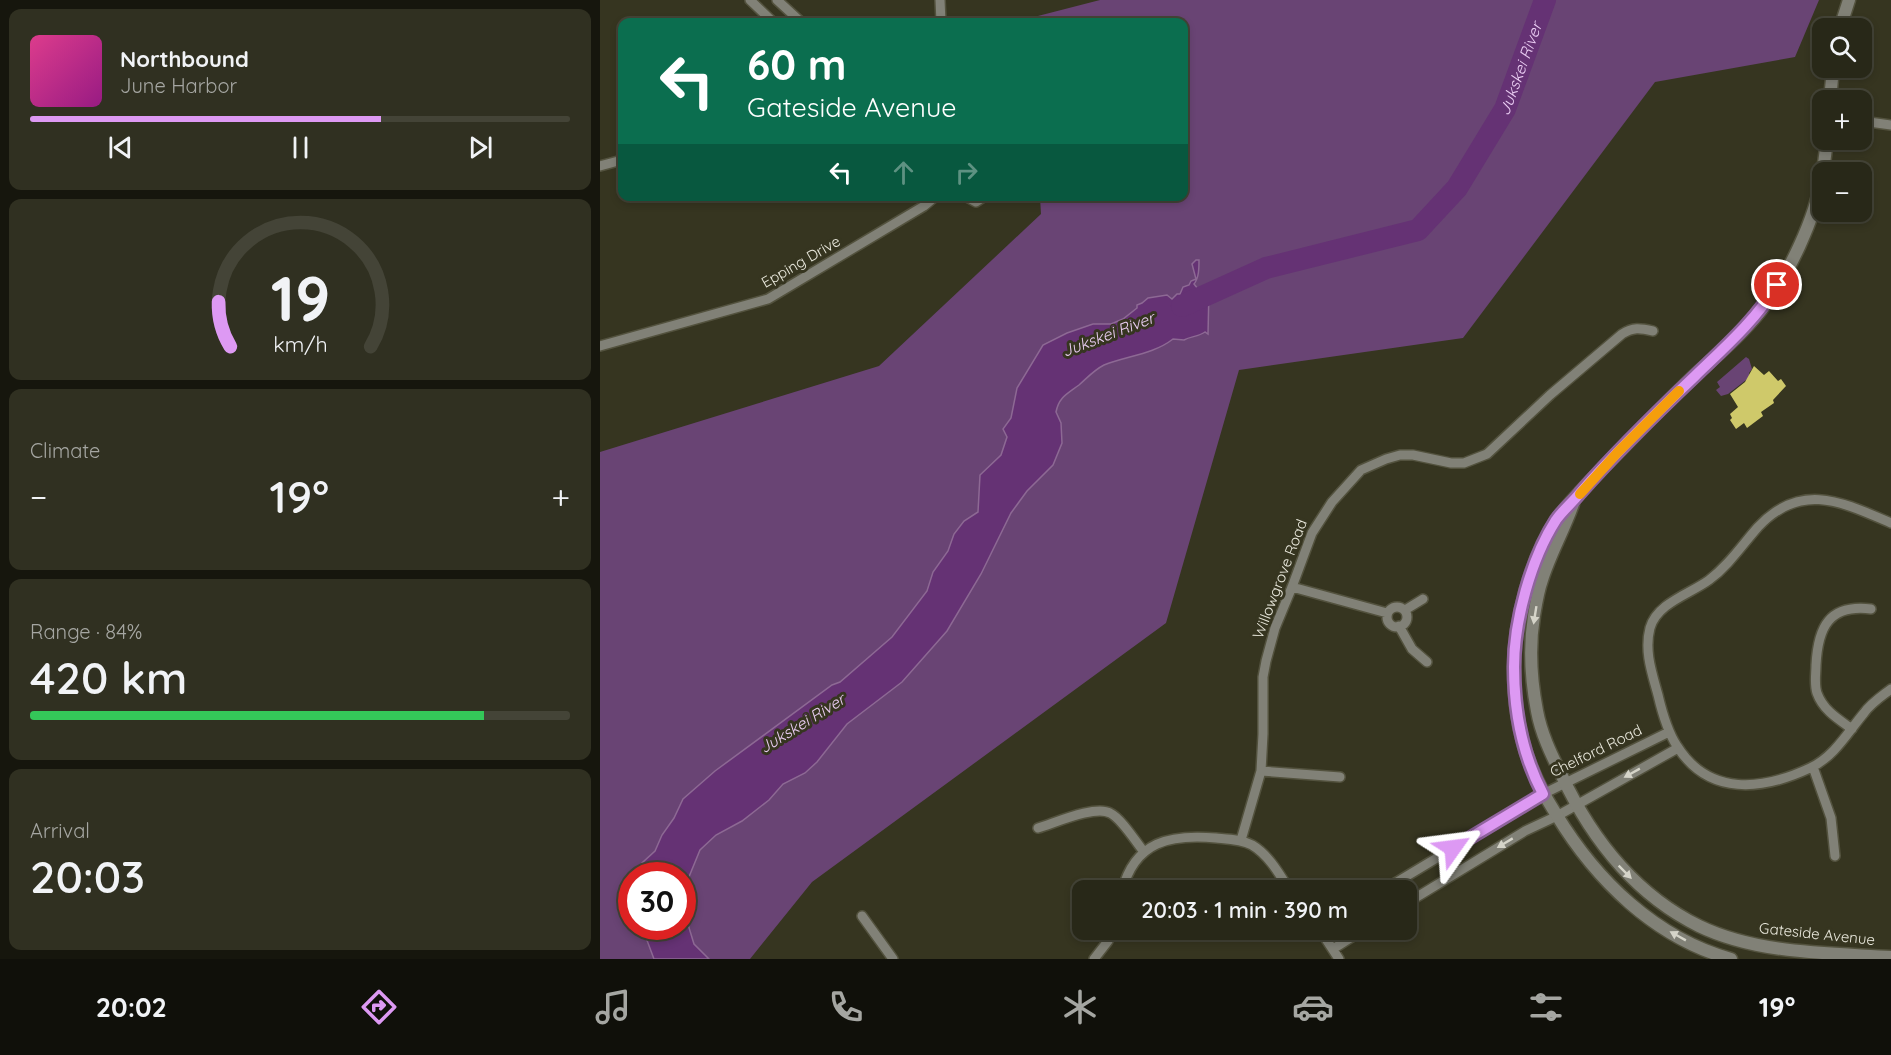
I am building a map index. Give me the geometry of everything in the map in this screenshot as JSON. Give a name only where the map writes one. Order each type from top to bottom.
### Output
[{"type":"street","points":[[750,0],[769,18]]},
{"type":"street","points":[[777,0],[797,18]]},
{"type":"street","points":[[940,0],[941,18]]},
{"type":"street","points":[[1843,18],[1849,0]]},
{"type":"street","points":[[1872,122],[1891,125]]},
{"type":"street","points":[[600,166],[618,161]]},
{"type":"street","name":"Epping Drive","points":[[600,346],[768,299],[930,201]]},
{"type":"street","name":"Gateside Avenue","points":[[1731,959],[1675,935],[1641,913],[1618,894],[1569,837],[1543,794],[1528,761],[1518,725],[1514,646],[1517,621],[1539,556],[1556,521],[1618,452],[1762,309],[1777,285],[1812,216]]},
{"type":"street","name":"Willowgrove Road","points":[[1241,840],[1261,771],[1263,677],[1266,661],[1275,628],[1312,533],[1332,502],[1361,470],[1374,463],[1400,455],[1413,455],[1451,463],[1475,460],[1496,447],[1550,395],[1622,334],[1630,329],[1640,328],[1653,331]]},
{"type":"street","points":[[1891,523],[1835,501],[1808,499],[1792,503],[1769,516],[1737,553],[1708,580],[1665,607],[1651,625],[1648,638],[1650,669],[1669,732],[1678,748],[1700,770],[1713,779],[1727,784],[1763,784],[1813,766],[1835,749],[1865,711],[1891,688]]},
{"type":"street","name":"Gateside Avenue","points":[[1574,500],[1541,581],[1534,616],[1532,653],[1537,712],[1543,734],[1565,783],[1605,849],[1636,883],[1658,901],[1700,926],[1772,947],[1891,957]]},
{"type":"street","points":[[1292,587],[1387,613]]},
{"type":"street","points":[[1387,613],[1395,607],[1405,610],[1423,599]]},
{"type":"street","points":[[1852,729],[1832,714],[1816,692],[1817,652],[1824,626],[1831,618],[1848,608],[1871,609]]},
{"type":"street","points":[[1399,626],[1403,625],[1407,618],[1405,610]]},
{"type":"street","points":[[1387,613],[1389,623],[1399,626],[1412,649],[1427,663]]},
{"type":"street","name":"Chelford Road","points":[[1400,880],[1543,794],[1669,732]]},
{"type":"street","points":[[1417,897],[1525,831],[1557,816],[1678,748]]},
{"type":"street","points":[[1813,766],[1831,818],[1835,856]]},
{"type":"street","points":[[1596,769],[1606,788]]},
{"type":"street","points":[[1261,771],[1340,777]]},
{"type":"street","points":[[1038,828],[1080,815],[1105,811],[1116,817],[1144,852]]},
{"type":"street","points":[[1126,880],[1129,872],[1144,852],[1160,842],[1177,837],[1195,836],[1241,840],[1254,846],[1263,854],[1282,880]]},
{"type":"street","points":[[862,916],[893,959]]},
{"type":"street","points":[[1094,959],[1108,940]]},
{"type":"street","points":[[1327,940],[1339,959]]},
{"type":"street","points":[[1333,949],[1347,940]]},
{"type":"shaded area","points":[[1100,0],[1819,0],[1795,57],[1655,82],[1463,338],[1239,370],[1166,623],[812,882],[750,959],[600,959],[600,452],[879,366],[1041,214],[1040,201],[1188,201],[1188,18],[1034,17]]},
{"type":"shaded area","points":[[1746,357],[1752,369],[1749,373],[1750,377],[1728,394],[1721,396],[1716,390],[1720,387],[1717,382]]},
{"type":"water","points":[[1199,260],[1199,270],[1197,279],[1194,284],[1198,289],[1209,290],[1208,334],[1205,332],[1184,340],[1173,339],[1149,351],[1104,365],[1061,399],[1056,412],[1061,423],[1062,443],[1053,465],[1027,491],[1011,513],[981,574],[947,631],[902,682],[847,724],[817,762],[805,773],[783,784],[769,800],[742,821],[716,835],[700,850],[695,862],[643,862],[655,851],[683,799],[715,771],[832,685],[840,682],[892,637],[927,591],[933,572],[948,551],[954,534],[964,521],[978,512],[980,475],[1001,455],[1007,437],[1003,429],[1011,418],[1017,388],[1043,345],[1093,324],[1111,324],[1123,319],[1148,298],[1167,295],[1172,299],[1180,294],[1183,287],[1196,279],[1192,264]]},
{"type":"water","points":[[647,940],[693,940],[709,959],[654,959]]},
{"type":"building","points":[[1754,366],[1764,375],[1769,371],[1778,381],[1781,379],[1786,386],[1773,400],[1774,403],[1761,412],[1763,416],[1747,428],[1744,423],[1736,429],[1730,420],[1732,418],[1730,414],[1738,407],[1730,394],[1745,382]]},
{"type":"waterway","name":"Jukskei River","points":[[1182,306],[1266,268],[1418,230],[1457,188],[1505,109],[1545,0]]},
{"type":"slow traffic","points":[[1580,494],[1679,391]]},
{"type":"route","points":[[1453,848],[1543,794],[1528,761],[1518,725],[1514,646],[1517,621],[1530,579],[1545,541],[1556,521],[1618,452],[1741,332],[1762,309],[1777,285]]}]
